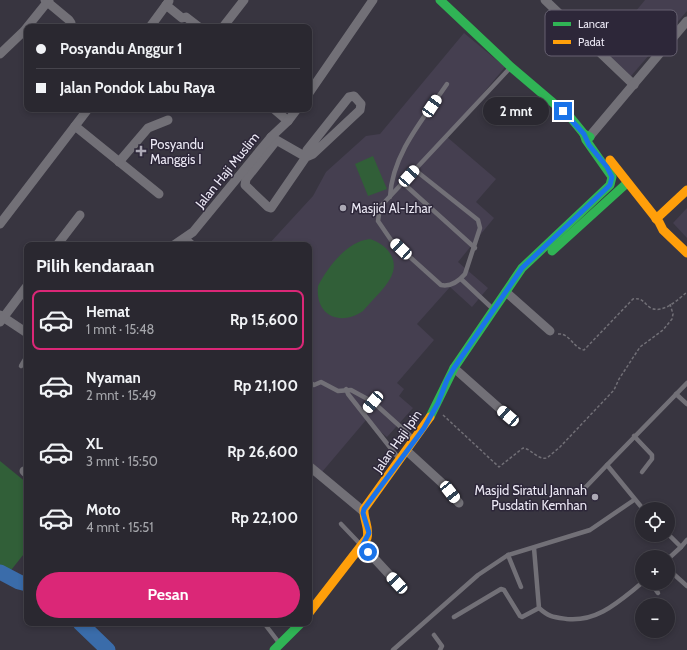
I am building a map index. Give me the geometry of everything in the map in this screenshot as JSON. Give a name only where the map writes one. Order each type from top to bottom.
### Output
[{"type":"street","points":[[225,24],[244,0]]},
{"type":"street","points":[[312,87],[373,0]]},
{"type":"street","points":[[545,0],[556,10]]},
{"type":"street","points":[[29,24],[47,1],[69,20],[70,24]]},
{"type":"street","points":[[152,24],[168,2],[182,18],[186,17],[195,24]]},
{"type":"street","points":[[445,2],[511,67],[547,96],[571,118],[661,222],[663,230],[687,244]]},
{"type":"street","points":[[677,33],[687,21]]},
{"type":"street","points":[[0,54],[24,31]]},
{"type":"street","points":[[604,56],[634,85]]},
{"type":"street","points":[[587,135],[634,85],[658,56]]},
{"type":"street","points":[[306,157],[273,139],[245,182],[246,188],[271,208],[306,157],[307,150],[349,97],[354,96],[360,100],[362,107],[360,110],[313,154],[306,157]]},
{"type":"street","points":[[0,224],[86,112]]},
{"type":"street","points":[[278,112],[288,121]]},
{"type":"street","name":"Jalan Haji Muslim","points":[[178,242],[197,227],[295,112]]},
{"type":"street","points":[[119,162],[148,128],[168,120]]},
{"type":"street","points":[[75,126],[159,194]]},
{"type":"street","name":"Jalan Haji Ipin","points":[[363,511],[416,440],[435,408],[454,368],[493,309],[515,280],[528,273],[576,224],[610,185],[612,177],[607,167],[586,140],[587,135]]},
{"type":"street","name":"Jalan Haji Ipin","points":[[576,224],[627,183]]},
{"type":"street","points":[[661,222],[687,190]]},
{"type":"street","points":[[60,242],[80,215]]},
{"type":"street","points":[[674,236],[687,253]]},
{"type":"street","points":[[24,290],[1,318],[24,331]]},
{"type":"street","points":[[506,292],[550,331]]},
{"type":"street","points":[[454,368],[508,416]]},
{"type":"street","points":[[407,451],[442,482],[460,503]]},
{"type":"street","points":[[312,468],[363,511],[369,533],[362,546],[312,609]]},
{"type":"street","points":[[362,546],[397,583]]},
{"type":"street","points":[[278,647],[298,626]]},
{"type":"lane","points":[[415,170],[478,220],[480,228],[468,267],[460,279],[447,286],[441,285],[391,240],[378,221],[380,207],[511,67]]},
{"type":"lane","points":[[390,197],[390,181],[409,139],[447,84]]},
{"type":"lane","points":[[403,182],[475,248]]},
{"type":"lane","points":[[186,237],[192,242]]},
{"type":"lane","points":[[460,279],[493,309]]},
{"type":"lane","points":[[21,366],[24,361]]},
{"type":"lane","points":[[312,384],[314,385],[322,382],[338,390],[346,389],[358,393],[373,402],[416,440]]},
{"type":"lane","points":[[582,490],[687,383]]},
{"type":"lane","points":[[346,389],[348,394],[400,460]]},
{"type":"lane","points":[[676,394],[687,404]]},
{"type":"lane","points":[[364,413],[373,402]]},
{"type":"lane","points":[[634,436],[652,455],[652,459],[642,472]]},
{"type":"lane","points":[[393,650],[478,575],[508,555],[590,530],[634,500],[607,465]]},
{"type":"lane","points":[[341,524],[362,546]]},
{"type":"lane","points":[[675,553],[687,540]]},
{"type":"lane","points":[[675,541],[681,547]]},
{"type":"lane","points":[[534,548],[539,608],[548,617],[580,620],[590,618],[612,607],[635,589]]},
{"type":"lane","points":[[508,555],[521,587]]},
{"type":"lane","points":[[675,575],[687,586]]},
{"type":"lane","points":[[454,617],[501,588],[504,590],[520,616],[522,617],[539,608]]},
{"type":"lane","points":[[266,626],[278,647]]},
{"type":"lane","points":[[434,635],[442,646],[440,650]]},
{"type":"path","points":[[550,331],[565,334],[580,349],[584,350],[633,299],[642,300],[652,308],[659,309],[677,300],[687,292]]},
{"type":"path","points":[[435,408],[500,467],[523,448],[540,458],[547,458],[560,447],[614,390],[619,379],[640,348],[663,330],[672,319],[673,314],[670,304]]},
{"type":"shaded area","points":[[645,0],[687,0],[687,11],[677,23],[677,10],[637,10]]},
{"type":"shaded area","points":[[464,33],[505,67],[447,137],[496,179],[476,202],[494,218],[458,262],[488,288],[472,307],[450,287],[417,324],[434,340],[397,383],[404,389],[399,396],[413,408],[387,437],[366,420],[322,472],[312,463],[312,242],[271,242],[313,196],[326,172],[366,136],[380,134]]},
{"type":"shaded area","points":[[610,56],[648,56],[631,76]]},
{"type":"shaded area","points":[[687,208],[687,238],[673,223]]},
{"type":"green space","points":[[373,156],[387,189],[368,196],[355,164]]},
{"type":"green space","points":[[370,239],[386,248],[393,258],[394,264],[391,277],[382,290],[363,311],[354,316],[345,318],[337,318],[330,315],[320,304],[318,286],[327,271],[339,256],[354,245]]},
{"type":"green space","points":[[0,461],[24,481],[24,554],[8,574],[0,568]]},
{"type":"waterway","points":[[0,572],[24,583]]},
{"type":"waterway","points":[[83,626],[108,650]]},
{"type":"traffic: fast","points":[[440,0],[511,67],[571,118],[584,134],[590,137]]},
{"type":"traffic: fast","points":[[430,417],[454,368],[522,268],[610,185],[612,177],[586,140],[584,134]]},
{"type":"traffic: fast","points":[[552,251],[627,183]]},
{"type":"traffic: fast","points":[[274,650],[298,626]]},
{"type":"traffic: slow","points":[[610,160],[659,222],[663,230],[687,253]]},
{"type":"traffic: slow","points":[[656,219],[687,190]]},
{"type":"traffic: slow","points":[[312,609],[367,538],[368,531],[364,516],[364,509],[430,417]]},
{"type":"place","name":"Posyandu Manggis I","points":[[141,151]]},
{"type":"place","name":"Masjid Al-Izhar","points":[[343,208]]},
{"type":"place","name":"Masjid Siratul Jannah Pusdatin Kemhan","points":[[595,497]]},
{"type":"route","points":[[368,552],[362,546],[368,538],[369,533],[363,511],[416,440],[433,414],[443,388],[454,368],[522,268],[610,185],[612,177],[607,167],[589,145],[584,134],[563,111]]}]
